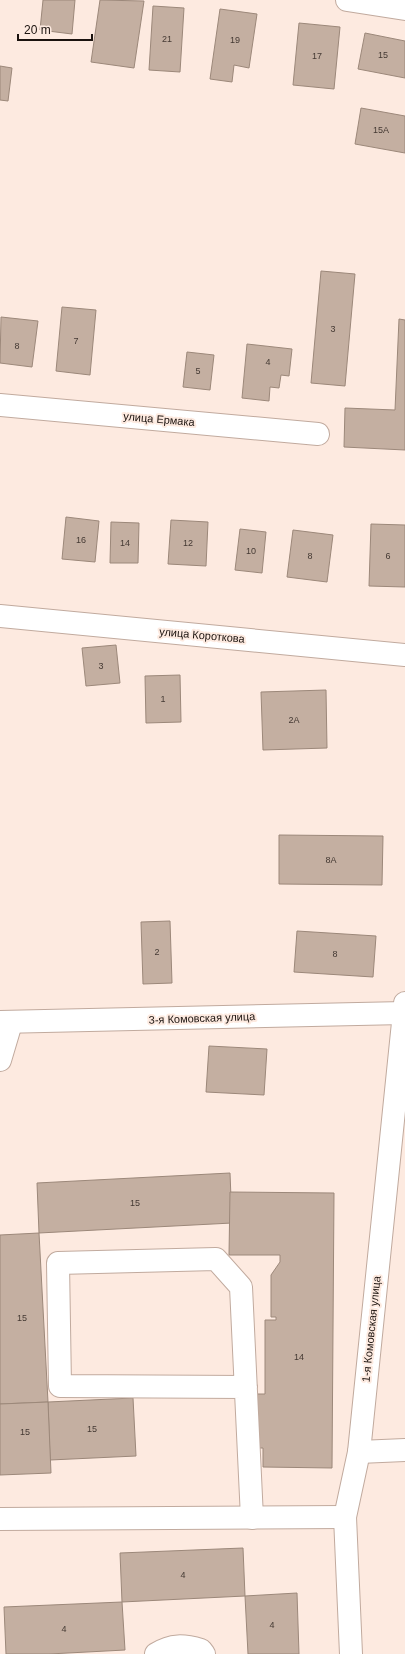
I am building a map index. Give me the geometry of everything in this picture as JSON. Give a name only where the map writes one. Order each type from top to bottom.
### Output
[{"type":"street","points":[[347,0],[405,9]]},
{"type":"street","name":"улица Ермака","points":[[0,405],[318,434]]},
{"type":"street","name":"улица Короткова","points":[[0,616],[405,655]]},
{"type":"street","name":"3-я Комовская улица","points":[[6,1023],[404,1008]]},
{"type":"street","name":"1-я Комовская улица","points":[[351,1654],[345,1517],[359,1452],[404,1008]]},
{"type":"street","points":[[0,1060],[6,1023]]},
{"type":"street","points":[[246,1386],[60,1386],[58,1263],[216,1259],[241,1287],[246,1386],[252,1518]]},
{"type":"street","points":[[359,1452],[405,1450]]},
{"type":"street","points":[[0,1519],[345,1517]]},
{"type":"street","points":[[156,1654],[166,1648],[185,1645],[201,1650],[204,1654]]},
{"type":"building","points":[[43,0],[75,0],[72,34],[40,30]]},
{"type":"building","points":[[100,0],[144,1],[134,68],[91,62]]},
{"type":"building","points":[[153,6],[184,8],[180,72],[149,70]]},
{"type":"building","points":[[220,9],[257,14],[249,68],[234,65],[232,82],[210,79]]},
{"type":"building","points":[[299,23],[340,27],[334,89],[293,85]]},
{"type":"building","points":[[365,33],[405,41],[405,78],[358,69]]},
{"type":"building","points":[[0,66],[12,68],[8,101],[0,100]]},
{"type":"building","points":[[361,108],[405,116],[405,153],[355,144]]},
{"type":"building","points":[[321,271],[355,274],[345,386],[311,383]]},
{"type":"building","points":[[62,307],[96,310],[90,375],[56,371]]},
{"type":"building","points":[[1,317],[38,321],[32,367],[0,363]]},
{"type":"building","points":[[399,319],[405,320],[405,450],[344,447],[345,408],[395,410]]},
{"type":"building","points":[[247,344],[292,349],[289,376],[281,375],[279,388],[270,387],[269,401],[242,398]]},
{"type":"building","points":[[187,352],[214,355],[210,390],[183,387]]},
{"type":"building","points":[[66,517],[99,521],[95,562],[62,559]]},
{"type":"building","points":[[171,520],[208,522],[206,566],[168,564]]},
{"type":"building","points":[[111,522],[139,523],[138,563],[110,563]]},
{"type":"building","points":[[371,524],[405,525],[405,587],[369,586]]},
{"type":"building","points":[[240,529],[266,532],[262,573],[235,570]]},
{"type":"building","points":[[293,530],[333,535],[327,582],[287,577]]},
{"type":"building","points":[[116,645],[120,683],[86,686],[82,648]]},
{"type":"building","points":[[180,675],[181,722],[146,723],[145,676]]},
{"type":"building","points":[[326,690],[327,748],[263,750],[261,692]]},
{"type":"building","points":[[279,835],[383,836],[382,885],[279,884]]},
{"type":"building","points":[[170,921],[172,983],[143,984],[141,922]]},
{"type":"building","points":[[297,931],[376,936],[373,977],[294,972]]},
{"type":"building","points":[[209,1046],[267,1049],[264,1095],[206,1092]]},
{"type":"building","points":[[230,1173],[232,1223],[39,1233],[37,1183]]},
{"type":"building","points":[[230,1192],[334,1193],[332,1468],[263,1467],[263,1448],[253,1448],[253,1394],[265,1394],[265,1320],[276,1320],[276,1317],[271,1317],[271,1275],[280,1262],[280,1255],[229,1255]]},
{"type":"building","points":[[39,1233],[48,1402],[0,1404],[0,1235]]},
{"type":"building","points":[[133,1398],[136,1456],[50,1460],[48,1402]]},
{"type":"building","points":[[48,1402],[51,1473],[0,1475],[0,1404]]},
{"type":"building","points":[[243,1548],[245,1596],[122,1602],[120,1553]]},
{"type":"building","points":[[297,1593],[299,1654],[248,1654],[245,1596]]},
{"type":"building","points":[[122,1602],[125,1650],[49,1654],[6,1654],[4,1607]]}]
